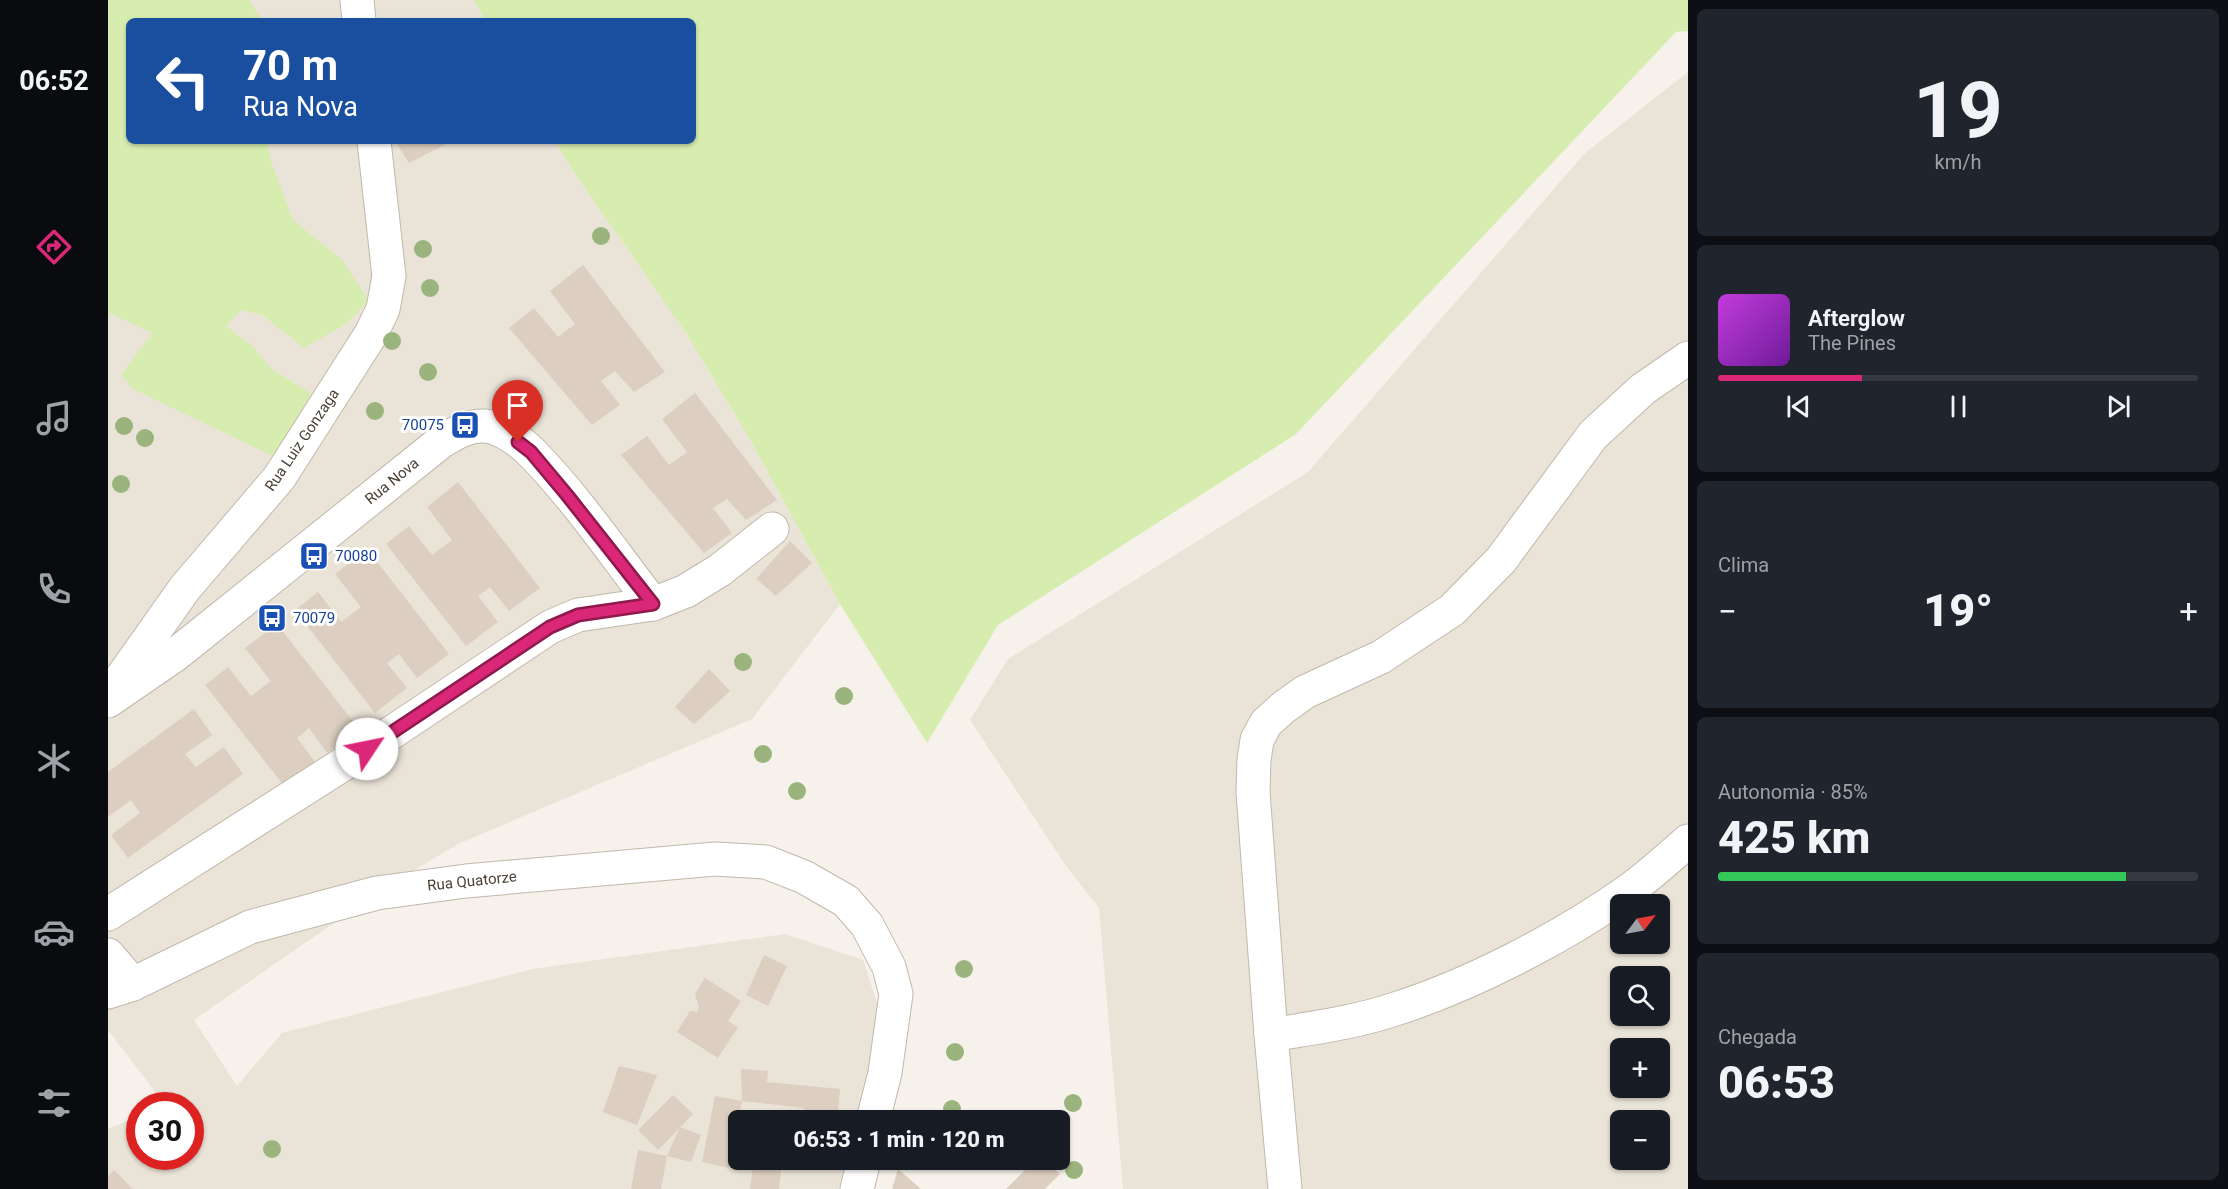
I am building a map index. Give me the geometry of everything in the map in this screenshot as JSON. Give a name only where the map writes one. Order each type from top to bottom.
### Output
[{"type":"street","points":[[357,0],[359,18]]},
{"type":"street","name":"Rua Luiz Gonzaga","points":[[108,700],[147,640],[185,588],[279,478],[371,334],[383,309],[389,276],[374,144]]},
{"type":"street","points":[[1285,1189],[1253,792],[1257,740],[1266,723],[1305,692],[1381,657],[1452,610],[1501,560],[1593,435],[1643,389],[1688,358]]},
{"type":"street","name":"Rua Nova","points":[[108,700],[175,654],[442,441],[465,428],[486,426],[506,433],[531,452],[653,604]]},
{"type":"street","points":[[108,914],[367,749],[550,627],[578,615],[653,604],[686,591],[720,570],[772,529]]},
{"type":"street","points":[[1271,1035],[1338,1024],[1392,1010],[1483,975],[1559,934],[1628,891],[1688,841]]},
{"type":"street","name":"Rua Quatorze","points":[[120,988],[250,927],[377,893],[466,881],[725,860],[766,862],[804,877],[846,901],[867,925],[889,967],[896,994],[885,1073],[876,1110]]},
{"type":"street","points":[[108,955],[120,988]]},
{"type":"street","points":[[857,1189],[862,1170]]},
{"type":"shaded area","points":[[108,0],[474,0],[483,18],[126,18],[126,144],[557,144],[573,171],[686,333],[749,438],[840,604],[752,719],[458,844],[377,893],[194,1020],[237,1086],[282,1033],[532,969],[785,934],[863,960],[879,1009],[861,1110],[728,1110],[728,1170],[850,1170],[847,1189],[108,1189],[108,1129],[126,1121],[126,1170],[204,1170],[204,1092],[155,1092],[108,1030]]},
{"type":"shaded area","points":[[1688,72],[1688,1189],[1123,1189],[1099,908],[1066,866],[970,720],[1008,659],[1308,472],[1585,153]]},
{"type":"green space","points":[[108,0],[249,0],[260,18],[126,18],[126,144],[268,144],[271,162],[293,220],[342,260],[368,300],[348,323],[304,348],[262,315],[241,310],[226,326],[251,345],[272,369],[318,398],[281,460],[133,389],[121,375],[152,333],[110,313],[108,316]]},
{"type":"green space","points":[[474,0],[1688,0],[1688,31],[1676,32],[1296,434],[998,625],[927,743],[840,604],[749,438],[686,333],[573,171],[557,144],[696,144],[696,18],[483,18]]},
{"type":"building","points":[[397,144],[446,144],[409,163]]},
{"type":"building","points":[[583,265],[665,372],[634,392],[615,371],[601,381],[620,405],[592,425],[509,328],[534,308],[558,337],[575,324],[550,291]]},
{"type":"building","points":[[695,393],[777,500],[746,520],[727,499],[713,508],[732,533],[704,553],[621,455],[647,436],[669,465],[687,452],[662,419]]},
{"type":"building","points":[[458,482],[540,588],[509,611],[490,587],[478,596],[498,622],[466,646],[386,544],[409,526],[432,555],[452,540],[427,507]]},
{"type":"building","points":[[790,541],[812,563],[776,596],[756,579]]},
{"type":"building","points":[[367,549],[449,654],[417,678],[399,654],[387,663],[407,688],[375,713],[295,610],[318,592],[341,622],[361,607],[335,574]]},
{"type":"building","points":[[277,624],[359,729],[327,753],[309,728],[297,738],[316,763],[285,787],[205,685],[228,667],[251,696],[271,681],[245,648]]},
{"type":"building","points":[[709,669],[730,691],[694,724],[675,707]]},
{"type":"building","points":[[194,709],[212,735],[185,754],[196,767],[224,747],[243,774],[128,858],[111,835],[140,813],[131,800],[108,817],[108,772]]},
{"type":"building","points":[[764,955],[787,966],[768,1006],[746,995]]},
{"type":"building","points":[[705,978],[741,1001],[728,1021],[738,1027],[718,1058],[677,1032],[690,1011],[697,1012],[699,1007],[695,994]]},
{"type":"building","points":[[619,1066],[657,1075],[637,1125],[603,1112]]},
{"type":"building","points":[[741,1069],[768,1071],[767,1082],[840,1089],[838,1110],[804,1110],[804,1108],[742,1101]]},
{"type":"building","points":[[673,1095],[693,1114],[658,1150],[638,1130]]},
{"type":"building","points":[[715,1096],[742,1101],[740,1110],[728,1110],[728,1168],[702,1162]]},
{"type":"building","points":[[680,1127],[701,1135],[691,1162],[667,1156]]},
{"type":"building","points":[[638,1150],[667,1156],[661,1189],[631,1189]]},
{"type":"building","points":[[114,1170],[133,1189],[108,1189],[108,1176]]},
{"type":"building","points":[[753,1170],[781,1170],[779,1189],[750,1189]]},
{"type":"building","points":[[899,1170],[921,1189],[892,1189]]},
{"type":"building","points":[[1025,1170],[1056,1170],[1060,1174],[1045,1189],[1006,1189]]},
{"type":"place","name":"70075","points":[[465,425]]},
{"type":"place","name":"70080","points":[[314,556]]},
{"type":"place","name":"70079","points":[[272,618]]},
{"type":"route","points":[[367,749],[550,627],[578,615],[653,604],[567,495],[531,452],[518,442]]}]
